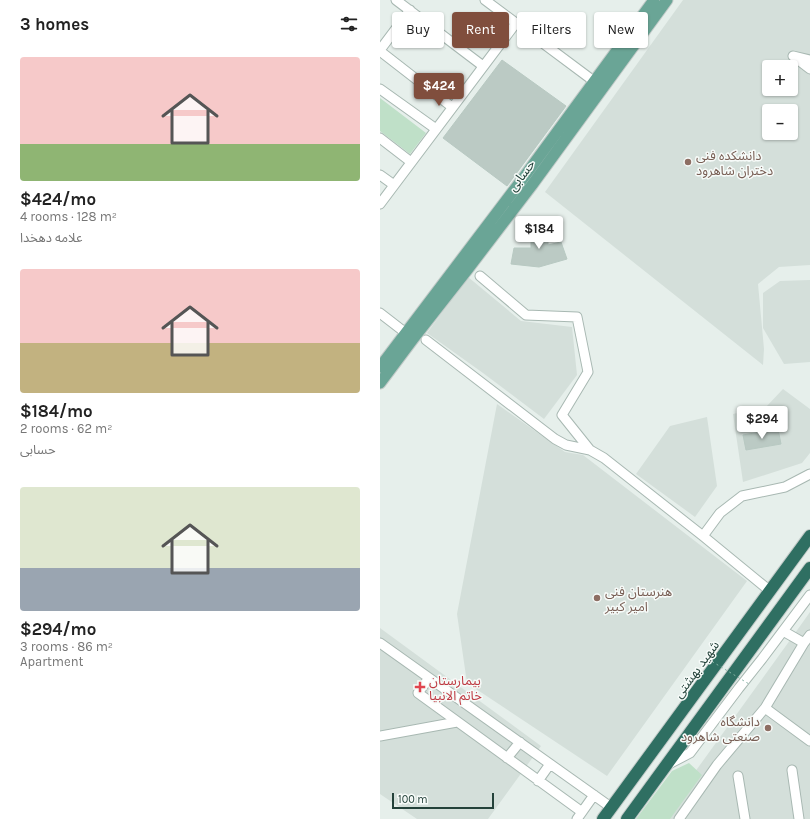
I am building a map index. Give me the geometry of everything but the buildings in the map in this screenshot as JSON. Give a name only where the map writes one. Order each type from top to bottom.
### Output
[{"type":"highway","name":"شهید بهشتی","points":[[603,819],[810,536]]},
{"type":"highway","points":[[627,819],[810,568]]},
{"type":"main road","name":"حسابی","points":[[380,383],[409,336],[457,266],[654,0]]},
{"type":"main road","name":"حسابی","points":[[381,364],[409,336],[470,267],[667,0]]},
{"type":"street","points":[[396,0],[483,66]]},
{"type":"street","points":[[484,0],[603,88]]},
{"type":"street","points":[[410,10],[380,50],[452,107]]},
{"type":"street","points":[[380,204],[516,23]]},
{"type":"street","points":[[810,60],[794,56],[810,69]]},
{"type":"street","points":[[380,89],[436,129]]},
{"type":"street","points":[[380,138],[411,162]]},
{"type":"street","points":[[380,175],[394,185]]},
{"type":"street","points":[[480,276],[526,315],[576,317],[588,372],[562,415],[590,450]]},
{"type":"street","points":[[380,313],[409,336]]},
{"type":"street","points":[[426,340],[555,439],[566,445],[590,450],[604,458],[770,590]]},
{"type":"street","points":[[704,536],[720,513],[742,496],[785,487],[810,474]]},
{"type":"street","points":[[666,766],[690,753],[810,595]]},
{"type":"street","points":[[783,631],[804,643]]},
{"type":"street","points":[[679,819],[717,765],[765,708],[810,635]]},
{"type":"street","points":[[380,643],[612,808]]},
{"type":"street","points":[[429,678],[418,693],[538,781],[579,816],[594,795]]},
{"type":"street","points":[[765,708],[810,741]]},
{"type":"street","points":[[380,736],[457,722]]},
{"type":"street","points":[[507,758],[520,742]]},
{"type":"street","points":[[538,781],[550,764]]},
{"type":"street","points":[[792,770],[800,819]]},
{"type":"street","points":[[738,776],[745,819]]},
{"type":"path","points":[[708,659],[749,684]]},
{"type":"shaded area","name":"دانشکده فنی دختران شاهرود","points":[[683,0],[810,0],[810,265],[779,267],[758,284],[764,349],[763,365],[545,192]]},
{"type":"shaded area","points":[[468,277],[521,321],[572,327],[577,375],[544,419],[427,333]]},
{"type":"shaded area","points":[[810,280],[810,362],[784,364],[763,328],[763,293],[780,281]]},
{"type":"shaded area","points":[[783,389],[810,409],[810,453],[802,463],[743,482],[733,414],[766,407]]},
{"type":"shaded area","name":"هنرستان فنی امیر کبیر","points":[[497,404],[565,452],[583,455],[747,581],[607,776],[467,683],[457,614]]},
{"type":"shaded area","points":[[707,417],[717,486],[695,517],[636,474],[670,426]]},
{"type":"shaded area","name":"دانشگاه صنعتی شاهرود","points":[[810,612],[810,819],[661,819],[793,636]]},
{"type":"shaded area","name":"بیمارستان خاتم الانبیا","points":[[380,628],[541,746],[488,819],[417,819],[380,794]]},
{"type":"green space","points":[[380,98],[426,133],[410,154],[380,131]]},
{"type":"green space","points":[[689,763],[702,775],[670,819],[636,819],[672,771]]},
{"type":"place","name":"دانشکده فنی دختران شاهرود","points":[[688,162]]},
{"type":"place","name":"هنرستان فنی امیر کبیر","points":[[597,598]]},
{"type":"place","name":"بیمارستان خاتم الانبیا","points":[[420,687]]},
{"type":"place","name":"دانشگاه صنعتی شاهرود","points":[[768,728]]}]
